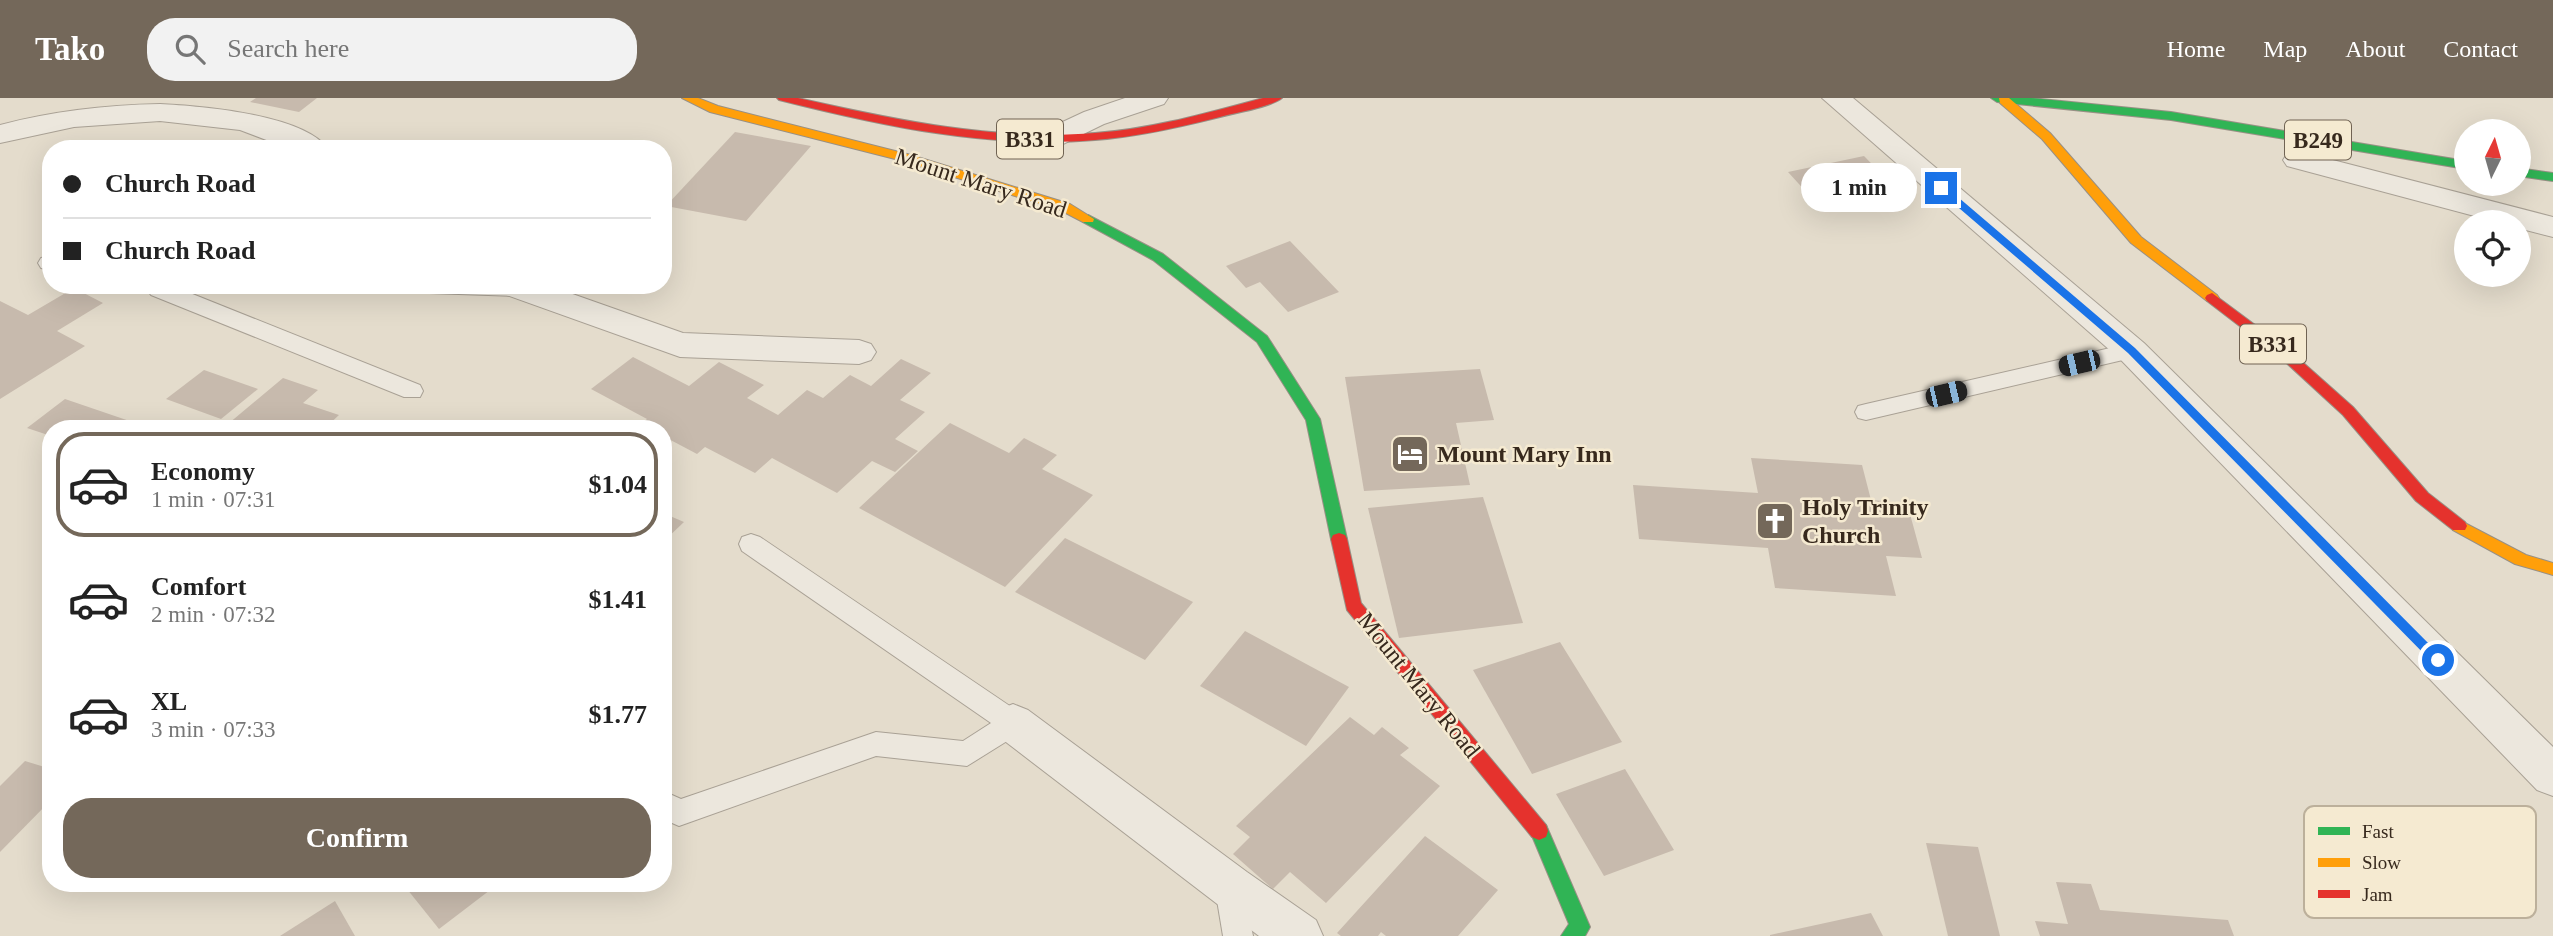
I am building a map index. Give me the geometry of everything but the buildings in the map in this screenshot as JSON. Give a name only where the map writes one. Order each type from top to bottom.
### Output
[{"type":"main road","name":"Mount Mary Road","points":[[688,98],[714,109],[907,158],[1065,207],[1158,257],[1262,339],[1313,419],[1353,605],[1543,836],[1580,927],[1571,936]]},
{"type":"main road","name":"B331","points":[[783,98],[953,134],[1050,139],[1135,131],[1276,98]]},
{"type":"main road","name":"B331","points":[[2000,99],[2046,136],[2136,240],[2286,354],[2348,411],[2422,497],[2464,530],[2521,559],[2553,569]]},
{"type":"main road","name":"B249","points":[[2000,99],[2171,116],[2454,163]]},
{"type":"main road","points":[[2061,154],[2062,137],[2071,124],[2092,108]]},
{"type":"main road","points":[[2531,174],[2553,177]]},
{"type":"street","points":[[1050,139],[1094,118],[1154,98]]},
{"type":"street","points":[[1836,98],[2132,351],[2553,776]]},
{"type":"street","points":[[0,134],[23,127],[153,110],[209,114],[299,140]]},
{"type":"street","points":[[2298,159],[2553,227]]},
{"type":"street","points":[[536,294],[680,345],[859,352]]},
{"type":"street","points":[[1013,723],[1230,888],[1299,936]]},
{"type":"lane","points":[[168,294],[412,391]]},
{"type":"lane","points":[[1866,412],[2132,351]]},
{"type":"lane","points":[[672,809],[679,813],[876,744],[967,754],[1013,723],[751,544]]},
{"type":"lane","points":[[1230,888],[1238,936]]},
{"type":"traffic: fast","points":[[1997,98],[2171,116],[2454,163]]},
{"type":"traffic: fast","points":[[2531,174],[2553,177]]},
{"type":"traffic: fast","points":[[1088,219],[1158,257],[1262,339],[1313,419],[1339,539]]},
{"type":"traffic: fast","points":[[1539,831],[1580,927],[1571,936]]},
{"type":"traffic: slow","points":[[688,98],[714,109],[907,158],[1065,207],[1088,219]]},
{"type":"traffic: slow","points":[[2004,100],[2046,136],[2136,240],[2212,298]]},
{"type":"traffic: slow","points":[[2459,526],[2521,560],[2553,569]]},
{"type":"traffic: jam","points":[[783,98],[937,130],[1054,139],[1140,131],[1186,122],[1276,98]]},
{"type":"traffic: jam","points":[[2212,298],[2285,354],[2348,411],[2422,497],[2459,526]]},
{"type":"traffic: jam","points":[[1339,539],[1353,605],[1539,831]]},
{"type":"place","name":"Mount Mary Inn","points":[[1410,454]]},
{"type":"place","name":"Holy Trinity Church","points":[[1775,521]]},
{"type":"route","points":[[1941,188],[2132,351],[2438,660]]}]
